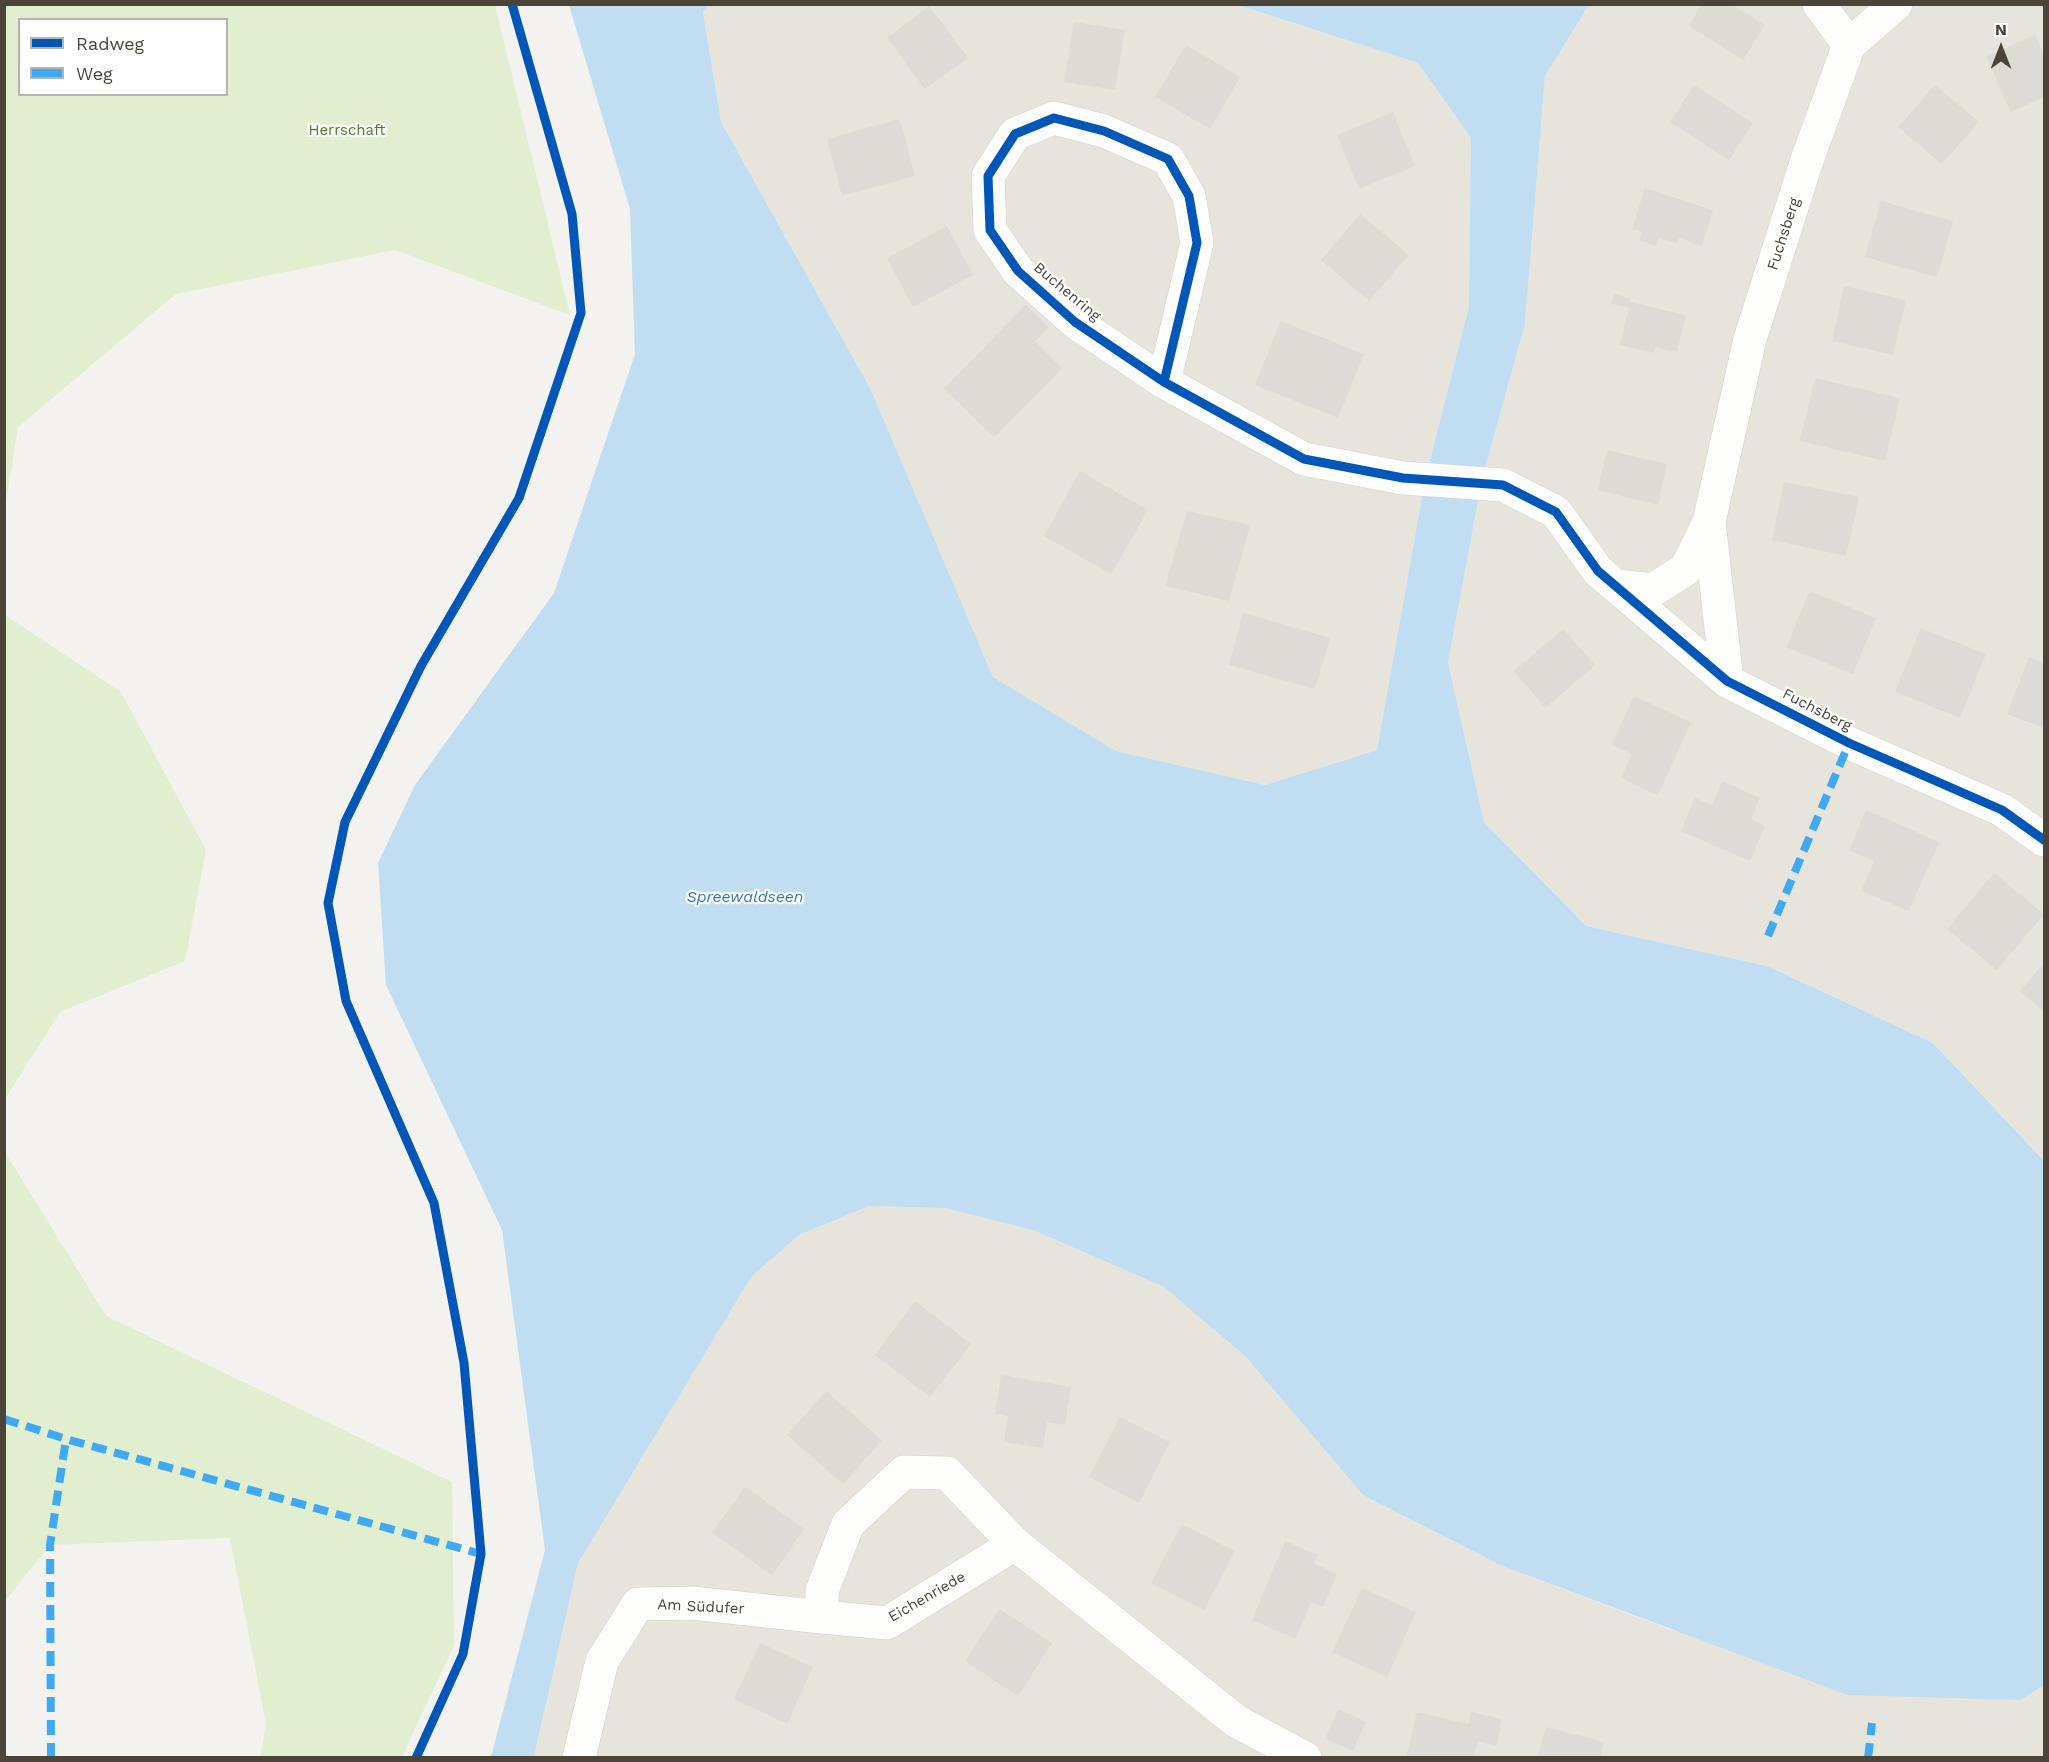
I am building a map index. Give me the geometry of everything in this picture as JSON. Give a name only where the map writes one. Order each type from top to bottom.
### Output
[{"type":"street","points":[[1819,4],[1849,45]]},
{"type":"street","name":"Fuchsberg","points":[[1607,579],[1653,590],[1686,569],[1709,522],[1750,339],[1807,160],[1849,45],[1896,4]]},
{"type":"street","name":"Buchenring","points":[[1164,382],[1197,243],[1189,196],[1168,159],[1104,131],[1053,118],[1015,134],[988,176],[990,230],[1018,271],[1074,322],[1164,382],[1304,459],[1403,478],[1503,485],[1556,512],[1607,579]]},
{"type":"street","name":"Fuchsberg","points":[[1709,522],[1727,681]]},
{"type":"street","name":"Fuchsberg","points":[[1607,579],[1727,681],[1849,743],[2001,810],[2044,840]]},
{"type":"street","points":[[822,1617],[822,1591],[848,1524],[904,1472],[946,1473],[1015,1544],[1236,1721],[1305,1758]]},
{"type":"street","name":"Eichenriede","points":[[822,1617],[887,1623],[1015,1544]]},
{"type":"street","name":"Am Südufer","points":[[579,1758],[602,1661],[638,1604],[692,1603],[822,1617]]},
{"type":"shaded area","points":[[709,4],[1238,5],[1418,63],[1471,138],[1469,306],[1425,480],[1377,750],[1265,785],[1116,751],[993,677],[871,390],[721,122],[703,12]]},
{"type":"shaded area","points":[[1589,5],[2044,5],[2044,1161],[1933,1043],[1767,966],[1586,926],[1484,822],[1448,663],[1482,479],[1525,324],[1545,76]]},
{"type":"shaded area","points":[[869,1206],[945,1208],[1033,1230],[1164,1287],[1246,1357],[1363,1495],[1500,1565],[1671,1630],[2021,1700],[2044,1685],[2044,1758],[534,1758],[578,1563],[660,1423],[751,1277],[799,1235]]},
{"type":"green space","name":"Herrschaft","points":[[5,4],[495,5],[570,315],[395,250],[176,294],[18,427],[5,509]]},
{"type":"green space","points":[[5,615],[121,692],[206,850],[185,961],[60,1012],[5,1099]]},
{"type":"green space","points":[[5,1152],[106,1316],[452,1482],[454,1645],[402,1757],[260,1757],[266,1724],[230,1538],[50,1545],[5,1601]]},
{"type":"water","name":"Spreewaldseen","points":[[569,5],[709,5],[703,12],[721,122],[871,390],[993,677],[1116,751],[1265,785],[1377,750],[1425,480],[1469,306],[1471,138],[1418,63],[1238,5],[1589,5],[1545,76],[1525,324],[1482,479],[1448,663],[1484,822],[1586,926],[1767,966],[1933,1043],[2044,1161],[2044,1685],[2021,1700],[1848,1695],[1500,1565],[1363,1495],[1246,1357],[1164,1287],[1033,1230],[945,1208],[869,1206],[799,1235],[751,1277],[578,1563],[534,1757],[491,1757],[545,1550],[502,1230],[386,985],[378,863],[415,785],[554,593],[635,354],[630,209]]},
{"type":"building","points":[[1702,4],[1731,4],[1765,25],[1743,60],[1689,26]]},
{"type":"building","points":[[929,6],[968,58],[925,89],[887,38]]},
{"type":"building","points":[[1074,22],[1125,30],[1115,90],[1064,82]]},
{"type":"building","points":[[2035,35],[2044,55],[2044,97],[2011,112],[1986,57]]},
{"type":"building","points":[[1186,45],[1240,77],[1210,129],[1155,97]]},
{"type":"building","points":[[1694,85],[1753,123],[1729,160],[1670,122]]},
{"type":"building","points":[[1935,85],[1979,122],[1942,164],[1898,127]]},
{"type":"building","points":[[1393,112],[1415,166],[1359,189],[1337,135]]},
{"type":"building","points":[[900,119],[915,176],[842,196],[827,139]]},
{"type":"building","points":[[1645,188],[1713,210],[1702,246],[1679,238],[1677,244],[1659,238],[1656,246],[1639,240],[1642,232],[1632,229]]},
{"type":"building","points":[[1881,201],[1953,221],[1937,277],[1865,257]]},
{"type":"building","points":[[1360,214],[1409,255],[1369,301],[1321,260]]},
{"type":"building","points":[[947,226],[973,275],[913,307],[887,258]]},
{"type":"building","points":[[1844,286],[1906,300],[1893,355],[1832,341]]},
{"type":"building","points":[[1614,294],[1631,299],[1630,302],[1686,315],[1677,352],[1655,347],[1654,353],[1620,345],[1629,308],[1612,304]]},
{"type":"building","points":[[1026,304],[1049,327],[1035,341],[1062,368],[994,437],[944,389]]},
{"type":"building","points":[[1281,321],[1364,354],[1338,418],[1255,385]]},
{"type":"building","points":[[1815,378],[1900,398],[1885,461],[1800,441]]},
{"type":"building","points":[[1607,450],[1667,464],[1658,505],[1598,490]]},
{"type":"building","points":[[1080,471],[1148,510],[1111,574],[1044,536]]},
{"type":"building","points":[[1784,482],[1859,497],[1846,556],[1772,540]]},
{"type":"building","points":[[1187,511],[1250,525],[1229,601],[1165,586]]},
{"type":"building","points":[[1810,591],[1876,618],[1853,674],[1786,647]]},
{"type":"building","points":[[1243,613],[1330,638],[1315,689],[1229,665]]},
{"type":"building","points":[[1921,628],[1986,654],[1960,718],[1895,692]]},
{"type":"building","points":[[1563,629],[1595,665],[1545,708],[1514,671]]},
{"type":"building","points":[[2029,657],[2044,663],[2044,728],[2007,714]]},
{"type":"building","points":[[1634,696],[1691,722],[1658,796],[1621,778],[1632,754],[1612,745]]},
{"type":"building","points":[[1722,781],[1760,798],[1751,819],[1765,826],[1750,861],[1681,831],[1695,798],[1712,805]]},
{"type":"building","points":[[1866,810],[1939,842],[1909,911],[1861,891],[1874,861],[1849,850]]},
{"type":"building","points":[[1994,873],[2044,914],[1997,970],[1947,929]]},
{"type":"building","points":[[2044,963],[2044,1012],[2020,991]]},
{"type":"building","points":[[915,1301],[971,1344],[930,1397],[875,1355]]},
{"type":"building","points":[[1001,1375],[1071,1387],[1065,1425],[1047,1422],[1043,1448],[1004,1442],[1008,1416],[995,1414]]},
{"type":"building","points":[[826,1391],[882,1440],[843,1484],[787,1435]]},
{"type":"building","points":[[1120,1417],[1170,1442],[1139,1503],[1089,1477]]},
{"type":"building","points":[[745,1487],[804,1529],[772,1575],[712,1533]]},
{"type":"building","points":[[1182,1524],[1235,1551],[1204,1610],[1151,1583]]},
{"type":"building","points":[[1285,1541],[1318,1555],[1314,1563],[1337,1574],[1323,1607],[1311,1602],[1296,1639],[1252,1620]]},
{"type":"building","points":[[1362,1588],[1416,1612],[1387,1677],[1332,1652]]},
{"type":"building","points":[[999,1609],[1052,1643],[1018,1696],[965,1661]]},
{"type":"building","points":[[760,1643],[813,1667],[787,1724],[734,1699]]},
{"type":"building","points":[[1338,1709],[1366,1722],[1353,1751],[1325,1739]]},
{"type":"building","points":[[1417,1712],[1468,1724],[1471,1712],[1502,1719],[1496,1746],[1478,1741],[1474,1758],[1406,1758]]},
{"type":"building","points":[[1546,1727],[1604,1742],[1600,1758],[1538,1758]]},
{"type":"marked path","points":[[1768,936],[1849,743]]},
{"type":"marked path","points":[[4,1419],[66,1439],[481,1554]]},
{"type":"marked path","points":[[51,1758],[50,1545],[66,1439]]},
{"type":"marked path","points":[[1868,1758],[1872,1723]]},
{"type":"cycle path","points":[[416,1758],[463,1654],[481,1554],[464,1363],[434,1203],[346,1001],[328,903],[345,822],[421,666],[519,498],[581,313],[572,214],[512,4]]},
{"type":"cycle path","points":[[1164,382],[1197,243],[1189,196],[1168,159],[1104,131],[1054,118],[1015,134],[988,176],[990,230],[1018,271],[1075,322],[1164,382],[1304,459],[1403,478],[1503,485],[1556,512],[1598,571],[1727,681],[1849,743],[2002,810],[2044,840]]}]
